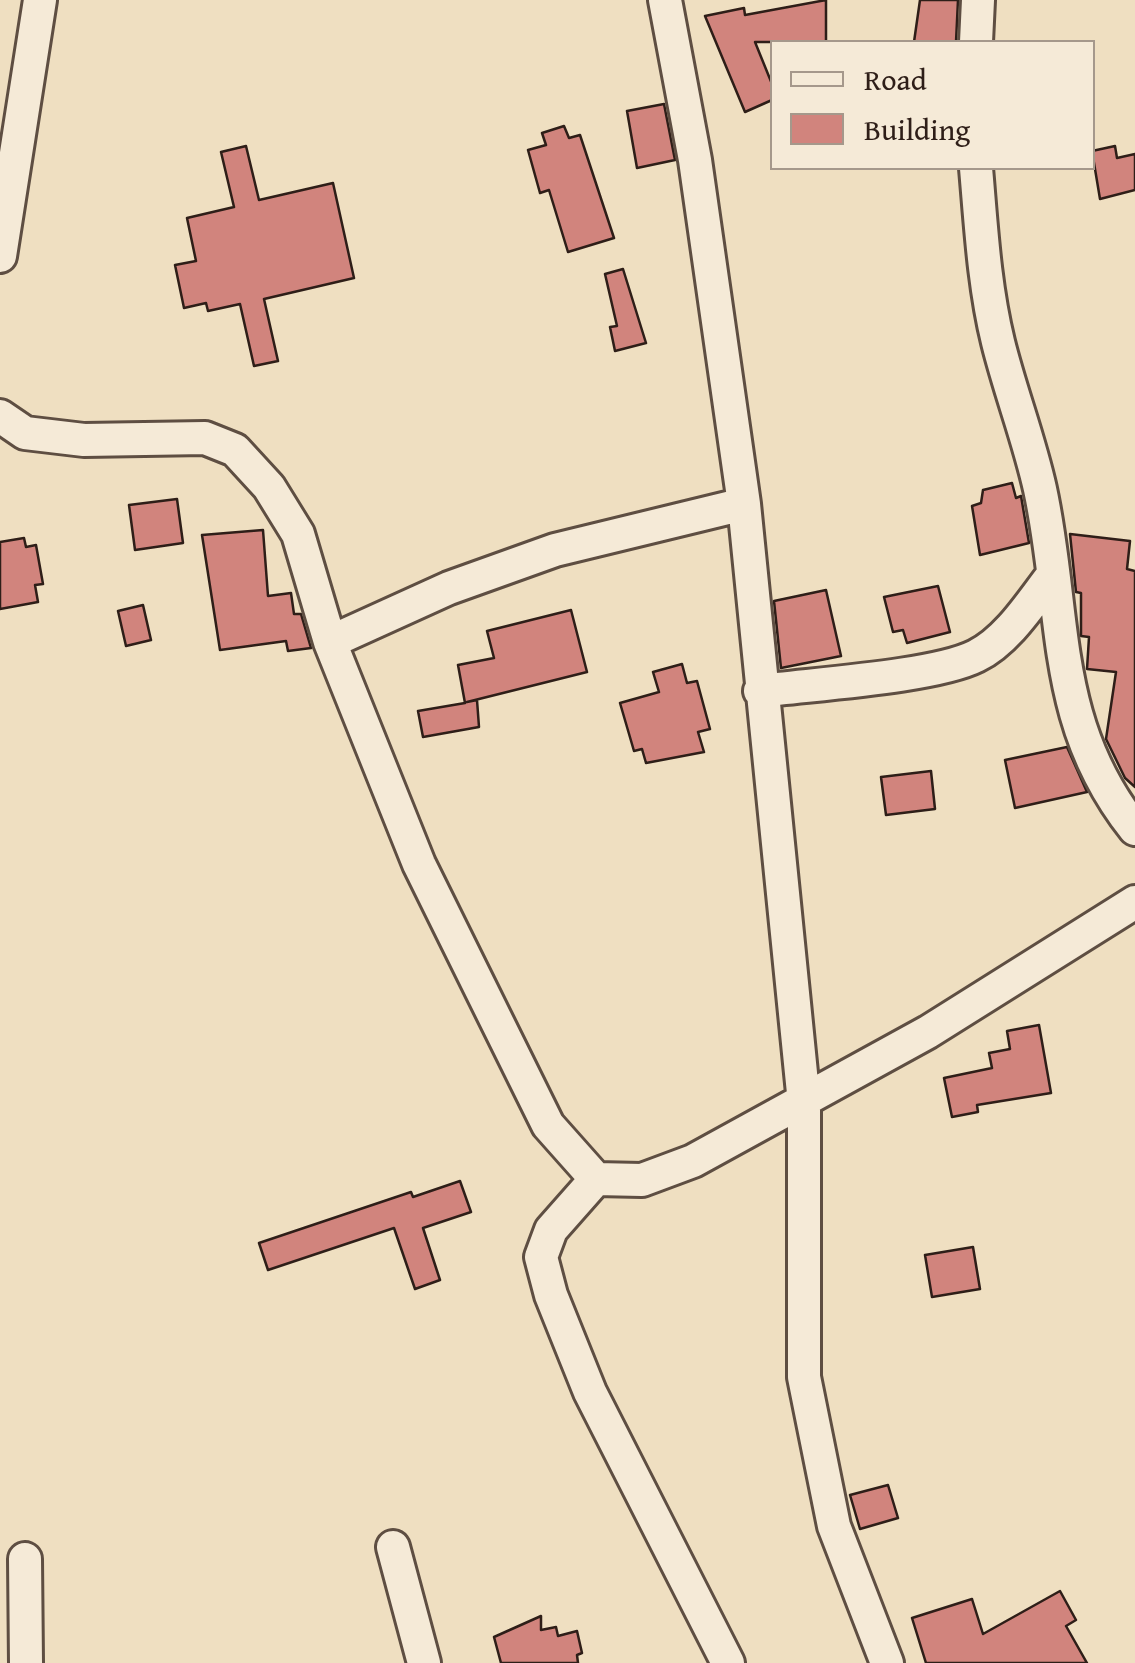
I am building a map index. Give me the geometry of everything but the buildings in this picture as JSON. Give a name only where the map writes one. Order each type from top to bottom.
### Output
[{"type":"street","points":[[0,256],[40,0]]},
{"type":"street","points":[[665,0],[695,160],[744,504],[804,1103],[804,1377],[834,1526],[887,1663]]},
{"type":"street","points":[[976,40],[978,0]]},
{"type":"street","points":[[976,170],[983,254],[997,340],[1041,492],[1067,686],[1084,744],[1106,792],[1135,828]]},
{"type":"street","points":[[0,416],[25,433],[84,440],[205,438],[235,450],[269,487],[298,534],[330,642],[419,864],[548,1126],[596,1178],[642,1180],[692,1161],[928,1032],[1135,902]]},
{"type":"street","points":[[330,642],[449,588],[556,550],[744,504]]},
{"type":"street","points":[[760,691],[944,666],[978,656],[1024,612],[1051,576]]},
{"type":"street","points":[[596,1178],[551,1230],[541,1257],[551,1294],[590,1392],[728,1663]]},
{"type":"street","points":[[394,1548],[424,1663]]},
{"type":"street","points":[[25,1559],[26,1663]]}]
